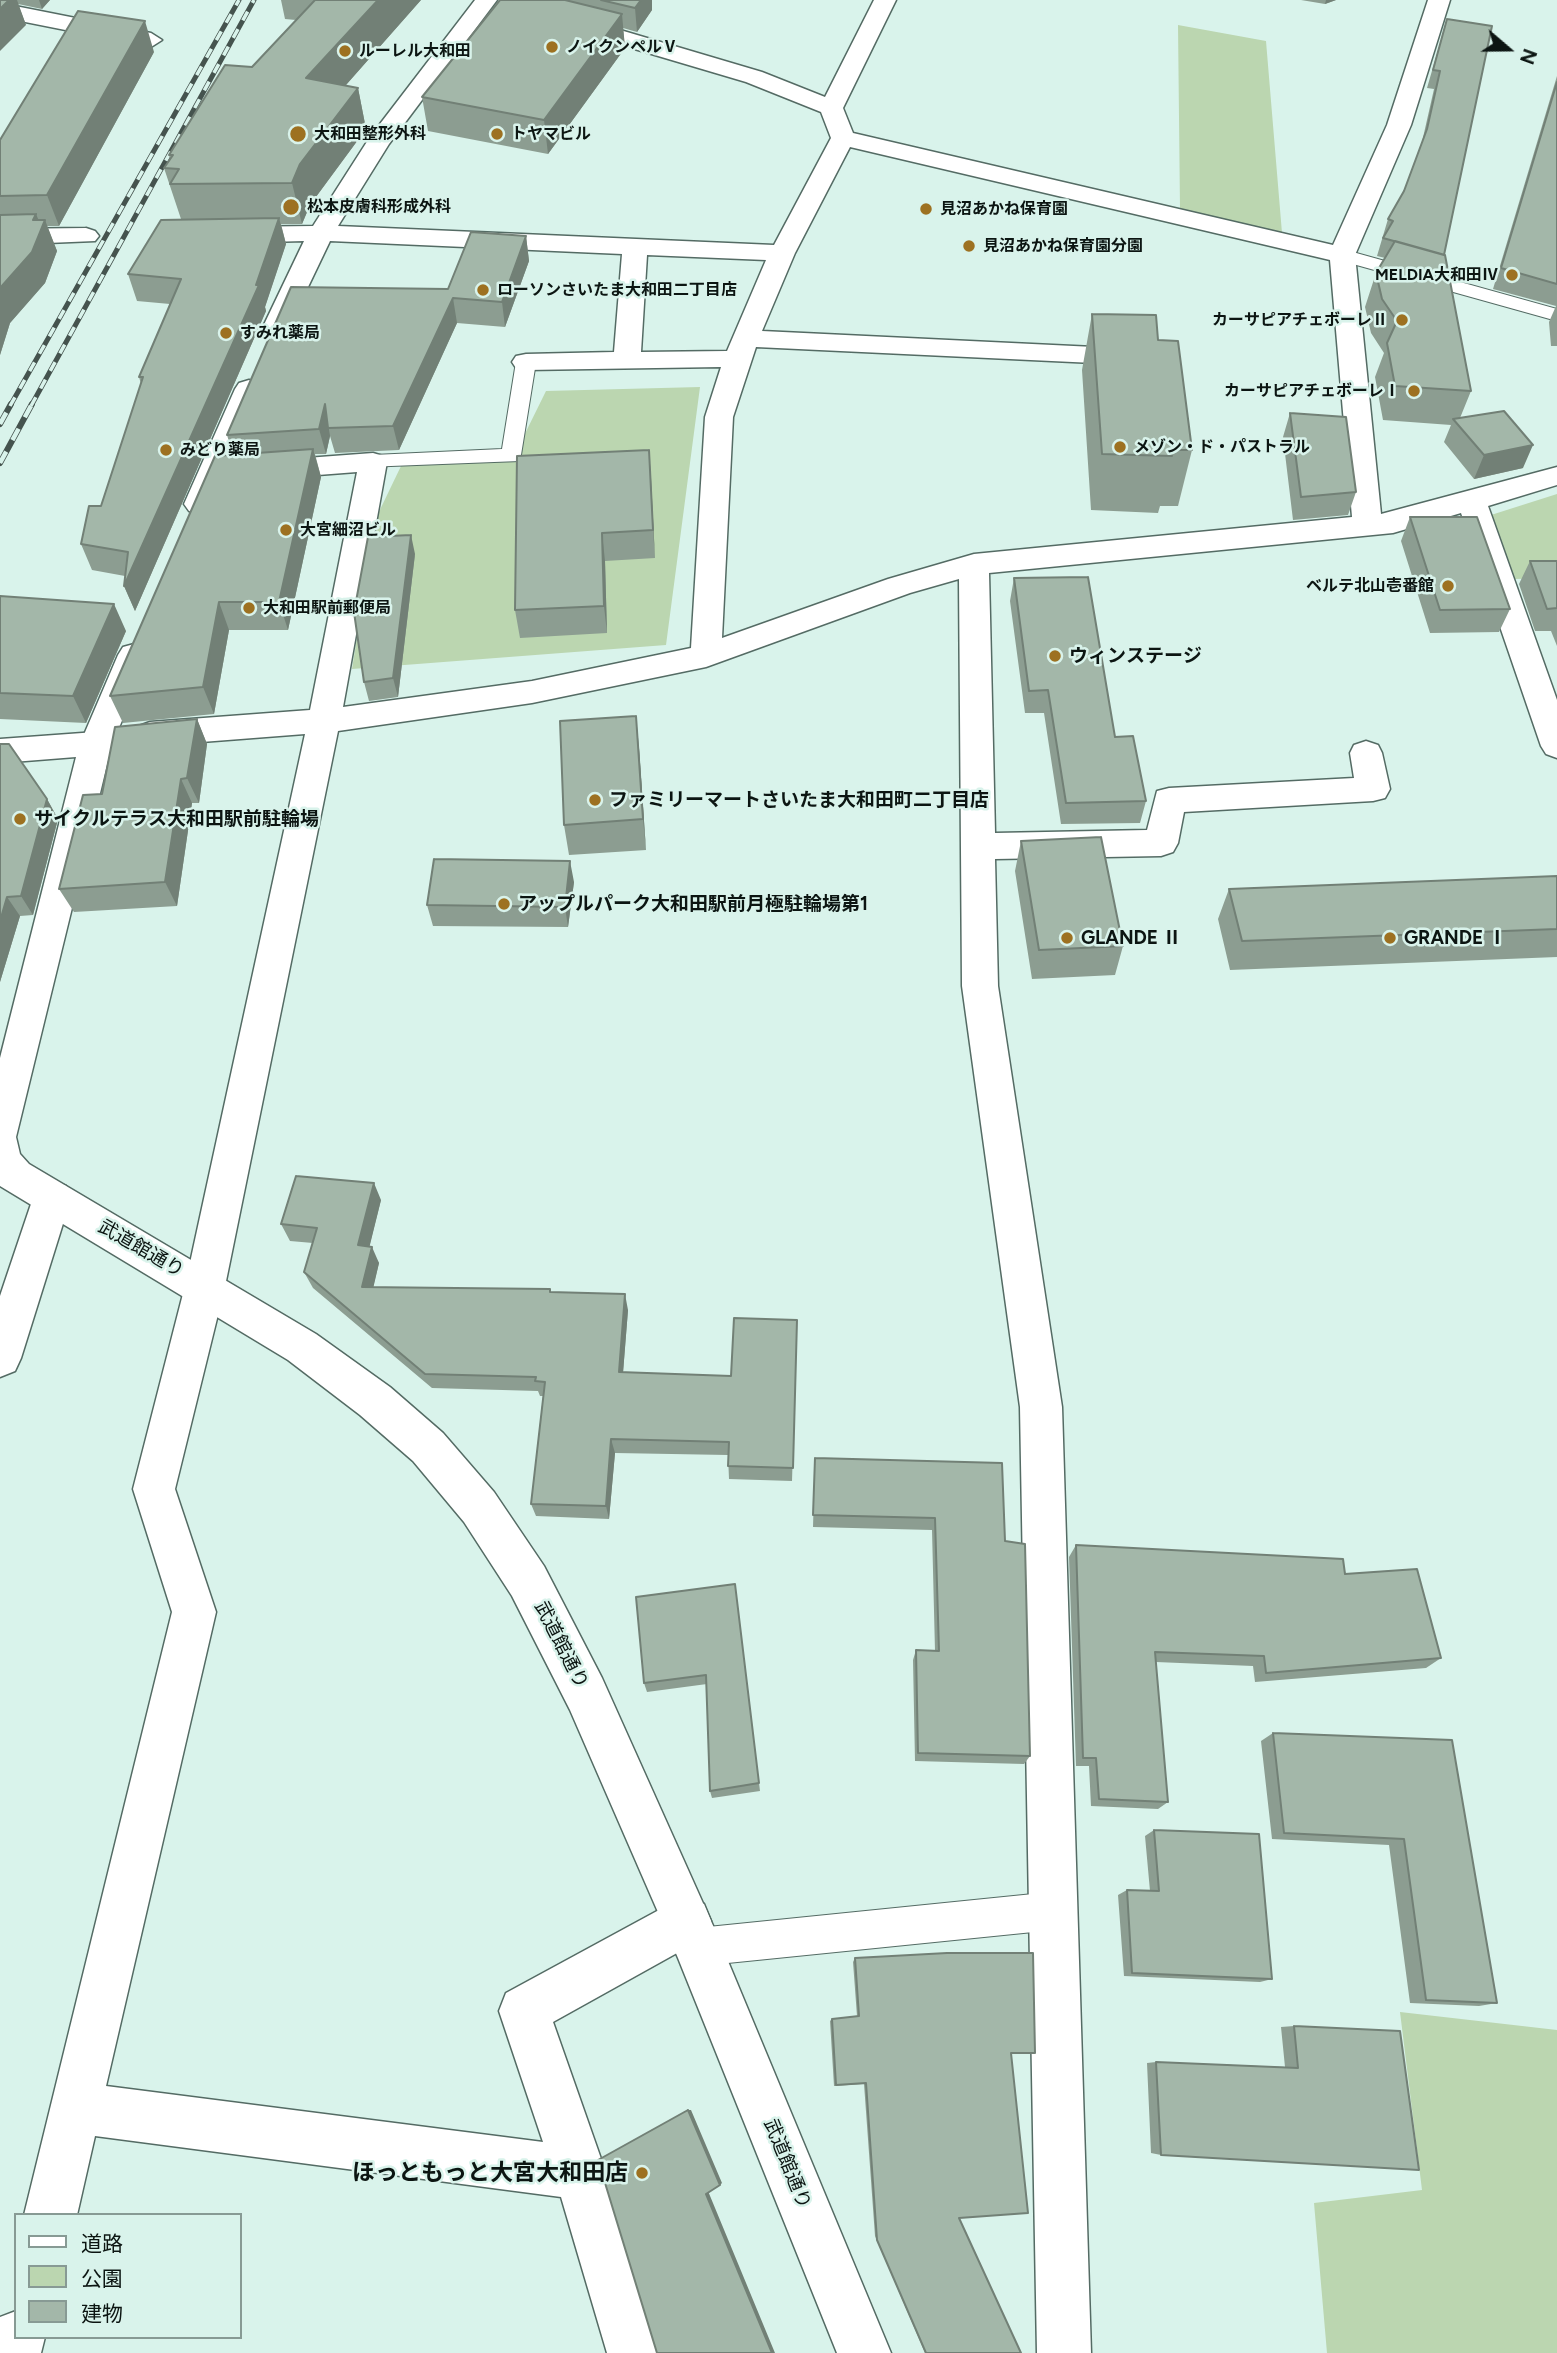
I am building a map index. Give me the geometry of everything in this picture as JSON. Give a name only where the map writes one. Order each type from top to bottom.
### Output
[{"type":"street","points":[[831,108],[885,0]]},
{"type":"street","points":[[1367,525],[1342,255],[1398,125],[1439,0]]},
{"type":"street","points":[[189,526],[289,296],[321,233],[379,142],[486,3]]},
{"type":"street","points":[[0,10],[151,40]]},
{"type":"street","points":[[557,20],[754,77],[831,108],[843,138],[782,253],[742,348],[719,417],[706,656]]},
{"type":"street","points":[[843,138],[1342,255]]},
{"type":"street","points":[[205,235],[321,233],[782,253]]},
{"type":"street","points":[[0,237],[86,236]]},
{"type":"street","points":[[626,360],[635,246]]},
{"type":"street","points":[[526,362],[626,360],[742,348],[1161,359]]},
{"type":"street","points":[[51,2213],[78,2108],[194,1612],[154,1489],[205,1286],[324,720],[373,462],[211,474]]},
{"type":"street","points":[[0,751],[96,744],[143,734],[324,720],[532,692],[706,656],[899,586],[974,564],[1393,523],[1557,476]]},
{"type":"street","points":[[1471,500],[1557,746]]},
{"type":"street","points":[[974,564],[980,986],[1041,1406],[1064,2353]]},
{"type":"street","points":[[0,1132],[96,744],[145,629]]},
{"type":"street","points":[[978,846],[1161,843],[1168,800],[1373,789],[1366,753]]},
{"type":"street","name":"武道館通り","points":[[0,1143],[2,1159],[15,1175],[302,1346],[375,1401],[428,1447],[479,1507],[528,1581],[586,1694],[693,1934],[864,2353]]},
{"type":"street","points":[[0,1358],[52,1198]]},
{"type":"street","points":[[634,2353],[580,2173],[524,2011],[693,1934]]},
{"type":"street","points":[[78,2108],[580,2173]]},
{"type":"lane","points":[[1342,255],[1557,315]]},
{"type":"lane","points":[[373,462],[512,456],[526,362]]},
{"type":"lane","points":[[693,1934],[1053,1911]]},
{"type":"green space","points":[[1178,25],[1266,41],[1282,233],[1180,209]]},
{"type":"green space","points":[[700,387],[666,645],[352,669],[376,518],[402,464],[512,460],[546,391]]},
{"type":"green space","points":[[1557,494],[1557,578],[1515,579],[1491,515]]},
{"type":"green space","points":[[1400,2012],[1557,2030],[1557,2353],[1327,2353],[1314,2203],[1422,2190]]},
{"type":"building","points":[[0,0],[9,0],[0,9]]},
{"type":"building","points":[[315,0],[378,0],[306,78],[358,88],[300,164],[292,183],[170,184],[179,169],[164,168],[173,155],[169,155],[225,65],[252,67]]},
{"type":"building","points":[[500,0],[565,0],[622,14],[544,120],[422,97]]},
{"type":"building","points":[[601,0],[641,0],[635,8]]},
{"type":"building","points":[[78,11],[145,21],[47,195],[0,196],[0,140]]},
{"type":"building","points":[[1447,19],[1492,26],[1444,255],[1383,238],[1393,221],[1388,219],[1404,191],[1427,129],[1440,71],[1433,70]]},
{"type":"building","points":[[1557,82],[1557,284],[1501,268]]},
{"type":"building","points":[[36,214],[33,220],[45,220],[32,252],[0,288],[0,215]]},
{"type":"building","points":[[279,218],[256,285],[259,285],[124,586],[128,552],[81,544],[89,506],[101,506],[143,377],[139,377],[181,279],[128,274],[161,220]]},
{"type":"building","points":[[471,232],[526,236],[502,302],[453,298],[393,426],[328,428],[325,404],[319,429],[227,435],[291,287],[448,289]]},
{"type":"building","points":[[1395,241],[1445,255],[1471,391],[1395,386],[1387,343],[1397,321],[1382,299],[1376,273]]},
{"type":"building","points":[[1092,314],[1156,315],[1158,340],[1178,341],[1192,450],[1171,450],[1172,456],[1102,454]]},
{"type":"building","points":[[1504,411],[1533,445],[1484,455],[1453,419]]},
{"type":"building","points":[[1290,413],[1346,417],[1356,492],[1301,497]]},
{"type":"building","points":[[313,449],[279,602],[219,602],[203,687],[110,696],[215,456]]},
{"type":"building","points":[[649,450],[653,530],[602,533],[604,606],[515,610],[517,456]]},
{"type":"building","points":[[1410,517],[1477,517],[1510,609],[1440,610]]},
{"type":"building","points":[[411,535],[393,678],[364,682],[354,612],[368,537]]},
{"type":"building","points":[[1530,561],[1557,561],[1557,608],[1547,609]]},
{"type":"building","points":[[1088,577],[1115,737],[1133,736],[1146,801],[1066,803],[1048,690],[1029,691],[1014,578]]},
{"type":"building","points":[[0,596],[114,604],[73,696],[0,693]]},
{"type":"building","points":[[636,716],[643,819],[564,825],[560,721]]},
{"type":"building","points":[[197,719],[187,778],[181,779],[165,882],[59,889],[83,795],[102,794],[115,727]]},
{"type":"building","points":[[0,744],[9,744],[47,799],[21,896],[7,897],[0,921]]},
{"type":"building","name":"GLANDE Ⅱ","points":[[1101,837],[1123,946],[1039,950],[1021,841]]},
{"type":"building","points":[[434,859],[570,861],[565,907],[427,905]]},
{"type":"building","points":[[1557,876],[1557,929],[1242,941],[1229,889]]},
{"type":"building","points":[[296,1176],[374,1183],[358,1245],[372,1247],[362,1287],[550,1289],[550,1292],[625,1294],[619,1372],[731,1376],[734,1318],[797,1320],[793,1468],[728,1466],[729,1442],[611,1439],[606,1506],[531,1504],[545,1382],[535,1381],[536,1377],[425,1374],[304,1272],[317,1228],[281,1224]]},
{"type":"building","points":[[815,1458],[1002,1463],[1005,1541],[1025,1544],[1030,1756],[918,1753],[916,1650],[939,1651],[935,1518],[813,1515]]},
{"type":"building","points":[[1076,1545],[1343,1559],[1345,1574],[1417,1569],[1441,1658],[1266,1673],[1264,1656],[1155,1652],[1168,1802],[1099,1799],[1096,1758],[1083,1758]]},
{"type":"building","points":[[735,1584],[759,1783],[710,1791],[706,1675],[644,1683],[636,1597]]},
{"type":"building","points":[[1273,1733],[1452,1740],[1497,2003],[1426,2000],[1404,1839],[1284,1833]]},
{"type":"building","points":[[1154,1830],[1259,1834],[1272,1979],[1132,1973],[1127,1890],[1159,1891]]},
{"type":"building","points":[[947,1953],[1033,1953],[1035,2053],[1011,2053],[1028,2213],[959,2218],[1021,2353],[926,2353],[877,2240],[866,2083],[836,2085],[832,2019],[859,2016],[855,1958]]},
{"type":"building","points":[[1294,2026],[1400,2031],[1419,2170],[1161,2155],[1156,2062],[1298,2068]]},
{"type":"building","points":[[688,2110],[720,2185],[706,2194],[772,2353],[657,2353],[598,2160]]},
{"type":"railway","points":[[10,406],[239,0]]},
{"type":"railway","points":[[31,406],[254,0]]},
{"type":"railway","points":[[0,424],[11,404]]},
{"type":"railway","points":[[0,463],[32,404]]},
{"type":"place","name":"ノイクンペルⅤ","points":[[552,47]]},
{"type":"place","name":"ルーレル大和田","points":[[345,51]]},
{"type":"place","name":"大和田整形外科","points":[[298,134]]},
{"type":"place","name":"トヤマビル","points":[[497,134]]},
{"type":"place","name":"松本皮膚科形成外科","points":[[291,207]]},
{"type":"place","name":"見沼あかね保育園","points":[[926,209]]},
{"type":"place","name":"見沼あかね保育園分園","points":[[969,246]]},
{"type":"place","name":"MELDIA大和田Ⅳ","points":[[1512,275]]},
{"type":"place","name":"ローソンさいたま大和田二丁目店","points":[[483,290]]},
{"type":"place","name":"カーサピアチェボーレⅡ","points":[[1402,320]]},
{"type":"place","name":"すみれ薬局","points":[[226,333]]},
{"type":"place","name":"カーサピアチェボーレⅠ","points":[[1414,391]]},
{"type":"place","name":"メゾン・ド・パストラル","points":[[1120,447]]},
{"type":"place","name":"みどり薬局","points":[[166,450]]},
{"type":"place","name":"大宮細沼ビル","points":[[286,530]]},
{"type":"place","name":"ベルテ北山壱番館","points":[[1448,586]]},
{"type":"place","name":"大和田駅前郵便局","points":[[249,608]]},
{"type":"place","name":"ウィンステージ","points":[[1055,656]]},
{"type":"place","name":"ファミリーマートさいたま大和田町二丁目店","points":[[595,800]]},
{"type":"place","name":"サイクルテラス大和田駅前駐輪場","points":[[20,819]]},
{"type":"place","name":"アップルパーク大和田駅前月極駐輪場第1","points":[[504,904]]},
{"type":"place","name":"GLANDE Ⅱ","points":[[1067,938]]},
{"type":"place","name":"GRANDE Ⅰ","points":[[1390,938]]},
{"type":"place","name":"ほっともっと大宮大和田店","points":[[642,2173]]}]
